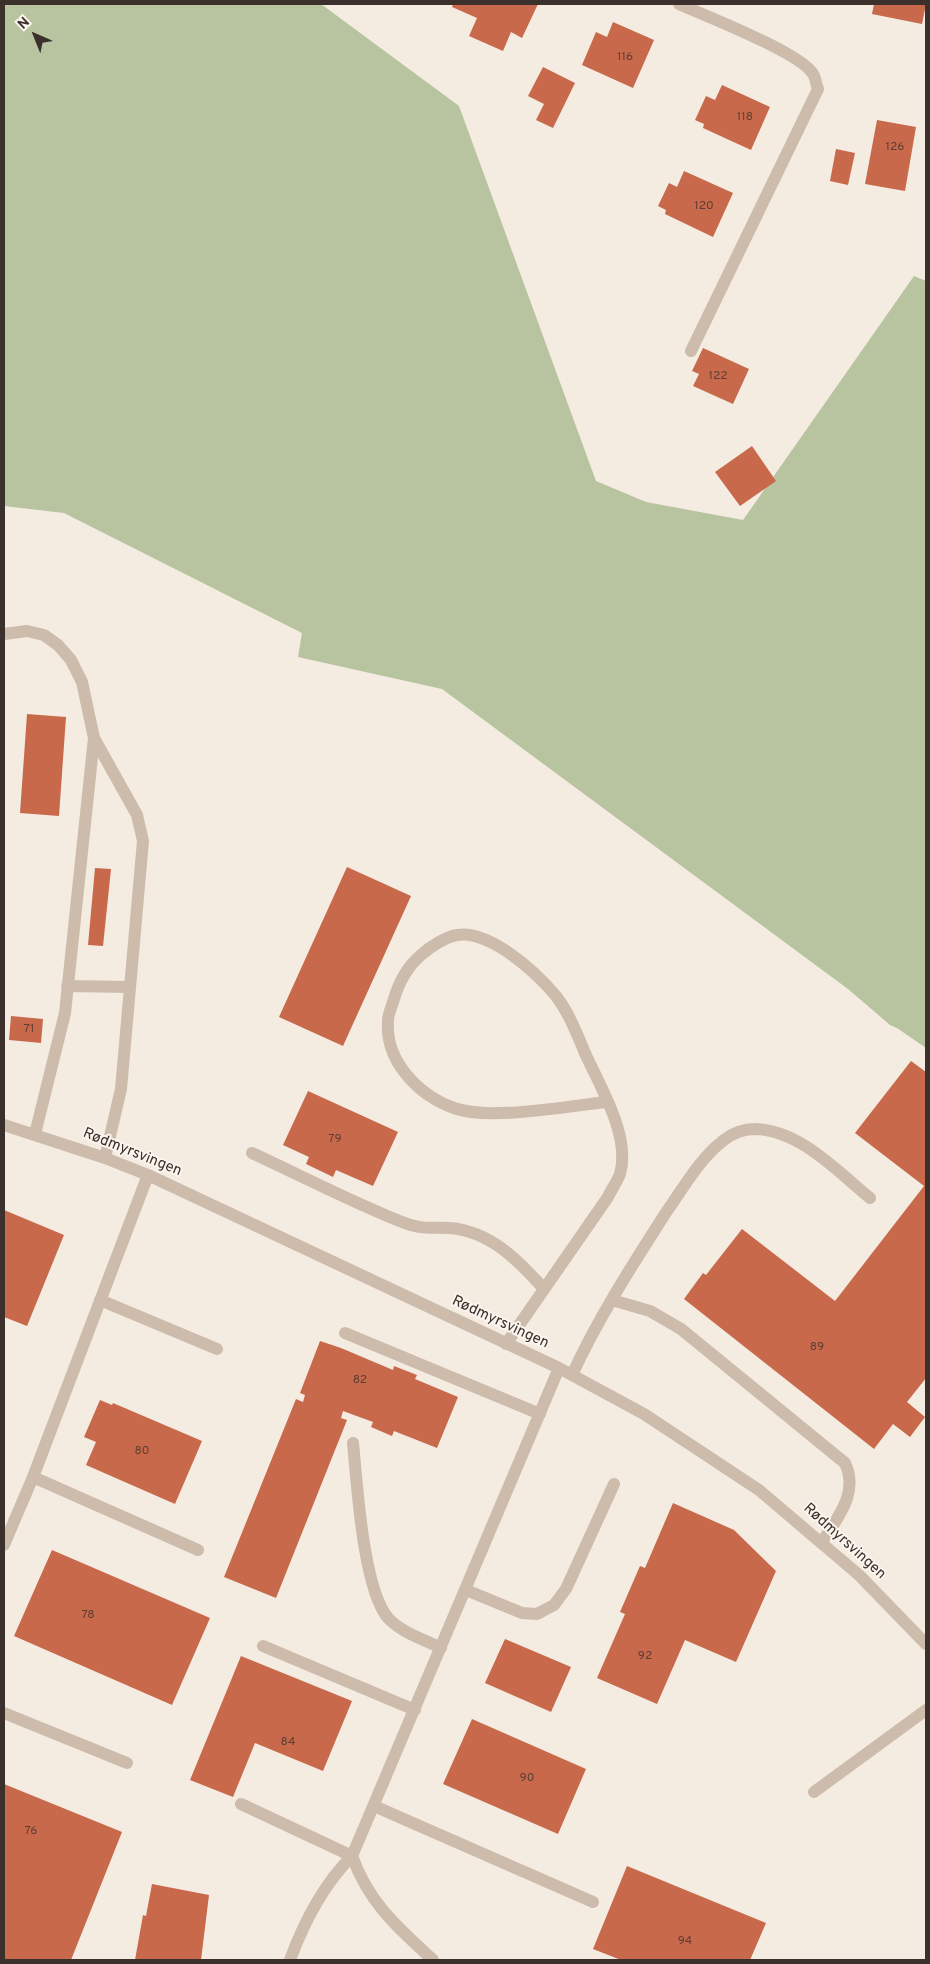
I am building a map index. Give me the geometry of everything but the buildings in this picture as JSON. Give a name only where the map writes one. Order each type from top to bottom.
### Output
[{"type":"street","points":[[680,4],[800,61],[813,74],[818,89],[691,351]]},
{"type":"street","points":[[4,634],[26,631],[44,635],[71,660],[82,682],[94,738],[137,815],[143,841],[121,1089],[105,1158]]},
{"type":"street","points":[[35,1134],[64,1013],[94,738]]},
{"type":"street","points":[[506,1344],[608,1197],[620,1174],[622,1156],[620,1131],[574,1026],[556,997],[535,973],[502,948],[477,936],[456,935],[429,947],[411,963],[399,984],[388,1020],[389,1030],[398,1063],[410,1080],[426,1095],[455,1109],[488,1114],[607,1102]]},
{"type":"street","points":[[67,986],[130,987]]},
{"type":"street","name":"Rødmyrsvingen","points":[[4,1125],[105,1158],[148,1175],[559,1368],[644,1414],[744,1479],[822,1542],[859,1575],[926,1644]]},
{"type":"street","points":[[572,1375],[588,1340],[642,1249],[703,1160],[724,1140],[738,1132],[754,1129],[773,1131],[796,1141],[820,1157],[870,1198]]},
{"type":"street","points":[[252,1153],[403,1223],[430,1230],[451,1228],[472,1233],[492,1241],[521,1264],[544,1289]]},
{"type":"street","points":[[4,1545],[33,1477],[148,1175]]},
{"type":"street","points":[[100,1300],[217,1349]]},
{"type":"street","points":[[612,1300],[650,1311],[681,1328],[846,1463],[851,1475],[848,1500],[822,1542]]},
{"type":"street","points":[[345,1333],[540,1414]]},
{"type":"street","points":[[290,1960],[298,1939],[335,1872],[352,1856],[559,1368]]},
{"type":"street","points":[[353,1443],[366,1561],[378,1599],[387,1617],[402,1630],[441,1648]]},
{"type":"street","points":[[33,1477],[198,1550]]},
{"type":"street","points":[[466,1590],[522,1613],[537,1614],[554,1605],[566,1589],[614,1484]]},
{"type":"street","points":[[263,1646],[415,1710]]},
{"type":"street","points":[[814,1792],[926,1710]]},
{"type":"street","points":[[4,1713],[127,1763]]},
{"type":"street","points":[[241,1804],[352,1856],[360,1879],[374,1901],[390,1921],[433,1960]]},
{"type":"street","points":[[374,1806],[593,1902]]},
{"type":"green space","points":[[4,4],[321,4],[459,106],[596,481],[646,502],[743,520],[914,276],[926,281],[926,1048],[890,1025],[848,989],[442,689],[298,657],[302,633],[64,513],[4,506]]}]
